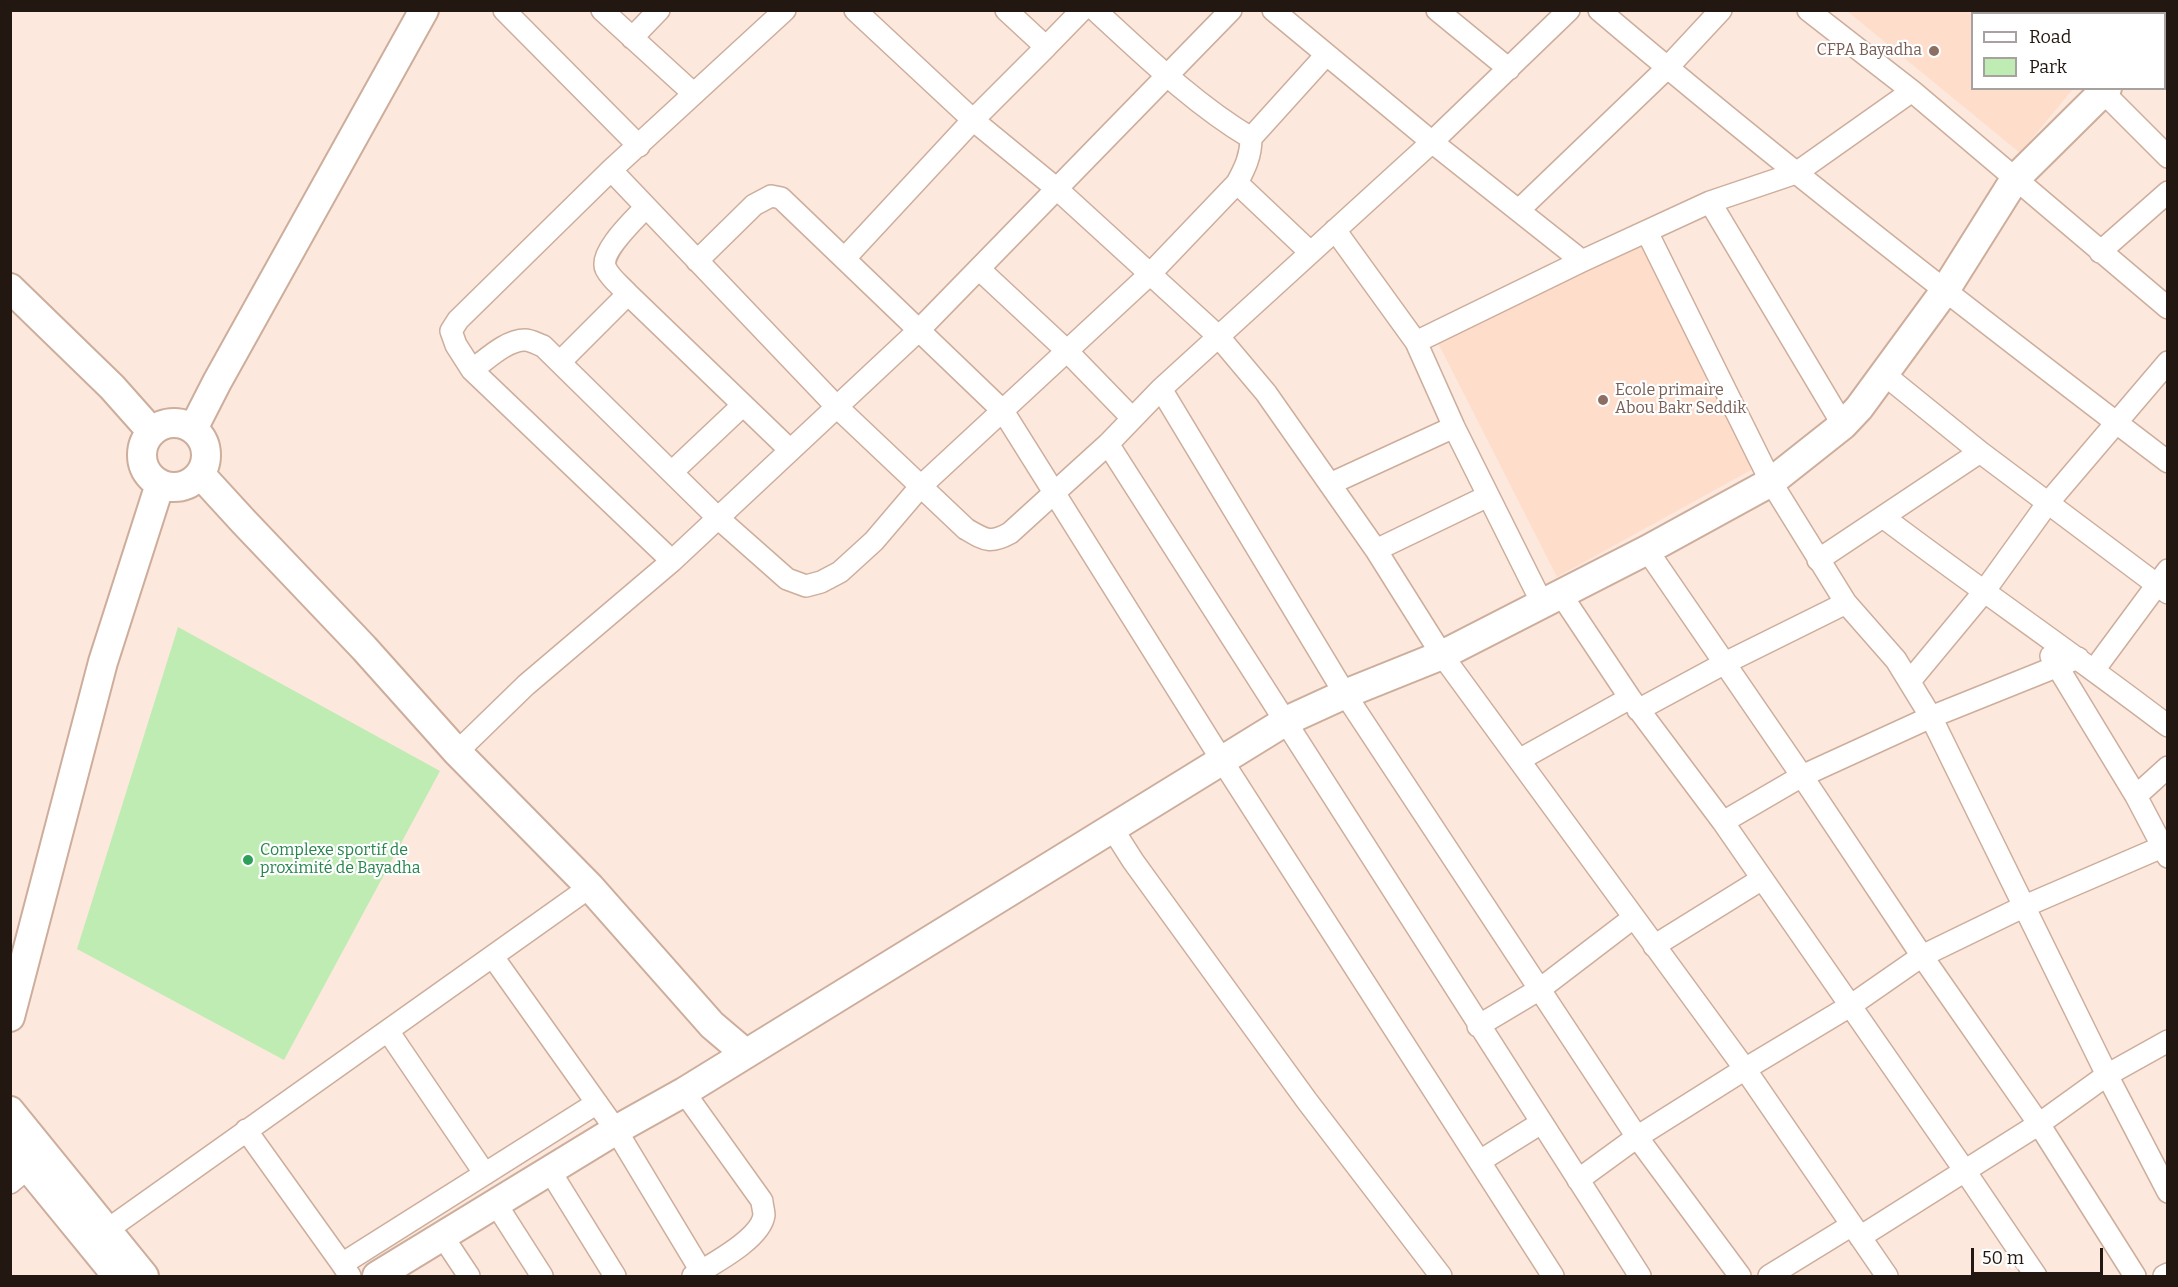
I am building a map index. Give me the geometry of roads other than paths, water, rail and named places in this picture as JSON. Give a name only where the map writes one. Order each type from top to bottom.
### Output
[{"type":"street","points":[[193,429],[222,372],[424,10]]},
{"type":"street","points":[[504,10],[639,146]]},
{"type":"street","points":[[602,10],[694,94]]},
{"type":"street","points":[[632,38],[659,10]]},
{"type":"street","points":[[855,10],[973,120],[1058,189],[1218,336],[1266,393],[1376,550],[1442,655],[1744,1069],[1887,1276]]},
{"type":"street","points":[[1006,10],[1046,48]]},
{"type":"street","points":[[845,258],[973,120],[1082,10]]},
{"type":"street","points":[[1095,10],[1168,77],[1237,130],[1251,138]]},
{"type":"street","points":[[458,752],[526,685],[672,561],[919,330],[1231,10]]},
{"type":"street","points":[[1273,10],[1432,142],[1582,261]]},
{"type":"street","points":[[1437,10],[1509,69]]},
{"type":"street","points":[[611,170],[836,406],[920,487],[966,529],[986,540],[997,540],[1010,533],[1108,444],[1161,389],[1432,142],[1569,10]]},
{"type":"street","points":[[1599,10],[1667,68],[1944,292],[2168,462]]},
{"type":"street","points":[[1519,210],[1667,68],[1721,10]]},
{"type":"street","points":[[1808,10],[1911,91],[2168,308]]},
{"type":"street","points":[[672,561],[472,370],[456,345],[451,331],[458,320],[611,170],[694,94],[773,14]]},
{"type":"street","points":[[472,370],[506,346],[519,340],[528,339],[543,346],[718,518],[787,579],[806,586],[821,582],[840,572],[874,541],[920,487],[1150,274],[1237,183],[1251,152],[1251,138],[1326,55]]},
{"type":"street","points":[[377,1276],[616,1130],[684,1092],[744,1053],[1223,762],[1286,721],[1345,694],[1442,655],[1647,550],[1771,482],[1843,425],[1885,375],[1944,292],[2015,179],[2105,90],[2168,157]]},
{"type":"street","points":[[1416,342],[1710,202],[1796,173],[1911,91]]},
{"type":"street","points":[[1237,183],[1310,252]]},
{"type":"street","points":[[2100,252],[2168,192]]},
{"type":"street","points":[[697,261],[754,205],[771,196],[781,198],[1003,411],[1223,762],[1553,1276]]},
{"type":"street","points":[[1710,202],[1843,425]]},
{"type":"street","points":[[646,207],[606,256],[604,267],[628,294],[790,450]]},
{"type":"street","points":[[1335,230],[1416,342],[1488,496],[1551,598],[1723,822],[2036,1276]]},
{"type":"street","points":[[1647,232],[1771,482],[1846,603],[1896,660],[1931,717],[2107,1075],[2168,1192]]},
{"type":"street","points":[[979,269],[1066,350],[1132,418]]},
{"type":"street","points":[[10,288],[112,387],[152,432]]},
{"type":"street","points":[[560,362],[628,294]]},
{"type":"street","points":[[1910,681],[1983,593],[2047,504],[2168,362]]},
{"type":"street","points":[[1723,822],[1802,776],[1931,717],[2056,666],[2086,664],[2164,582],[2047,504],[1885,375]]},
{"type":"street","points":[[1161,389],[1345,694],[1638,1137],[1740,1276]]},
{"type":"street","points":[[672,472],[743,405]]},
{"type":"street","points":[[168,423],[186,425],[193,429],[202,438],[206,450],[206,462],[200,474],[186,485],[160,484],[152,478],[143,460],[146,440],[152,432],[168,423]]},
{"type":"street","points":[[1330,484],[1454,427]]},
{"type":"street","points":[[1108,444],[1478,1026],[1640,1276]]},
{"type":"street","points":[[1818,560],[1980,452]]},
{"type":"street","points":[[200,474],[364,648],[458,752],[590,887],[712,1025],[744,1053]]},
{"type":"street","points":[[10,1017],[103,662],[160,484]]},
{"type":"street","points":[[1376,550],[1488,496]]},
{"type":"street","points":[[1883,517],[1983,593],[2086,664],[2168,726]]},
{"type":"street","points":[[1647,550],[2038,1124],[2135,1276]]},
{"type":"street","points":[[1519,760],[1846,603]]},
{"type":"street","points":[[1578,1180],[1638,1137],[1744,1069],[1850,1006],[1922,956],[2025,906],[2165,852],[2136,796],[2056,666],[2037,630]]},
{"type":"street","points":[[2136,796],[2168,767]]},
{"type":"street","points":[[1112,828],[1133,861],[1307,1101],[1441,1276]]},
{"type":"street","points":[[1654,946],[1762,879]]},
{"type":"street","points":[[107,1230],[590,887]]},
{"type":"street","points":[[1478,1026],[1540,989],[1633,918]]},
{"type":"street","points":[[493,957],[616,1130],[697,1274],[740,1246],[759,1228],[764,1215],[762,1201],[684,1092]]},
{"type":"street","points":[[388,1031],[485,1174]]},
{"type":"street","points":[[1768,1276],[1965,1171],[2038,1124],[2107,1075],[2168,1041]]},
{"type":"street","points":[[246,1130],[346,1270],[444,1200],[597,1103]]},
{"type":"street","points":[[1480,1161],[1541,1123]]},
{"type":"street","points":[[12,1124],[20,1175],[114,1275]]},
{"type":"street","points":[[12,1124],[107,1230],[144,1276]]},
{"type":"street","points":[[550,1171],[615,1276]]},
{"type":"street","points":[[444,1200],[469,1276]]},
{"type":"street","points":[[496,1204],[542,1276]]},
{"type":"street","points":[[2164,1276],[2168,1274]]},
{"type":"place","name":"CFPA Bayadha","points":[[1934,51]]},
{"type":"place","name":"Ecole primaire Abou Bakr Seddik","points":[[1603,400]]},
{"type":"place","name":"Complexe sportif de proximité de Bayadha","points":[[248,860]]}]
